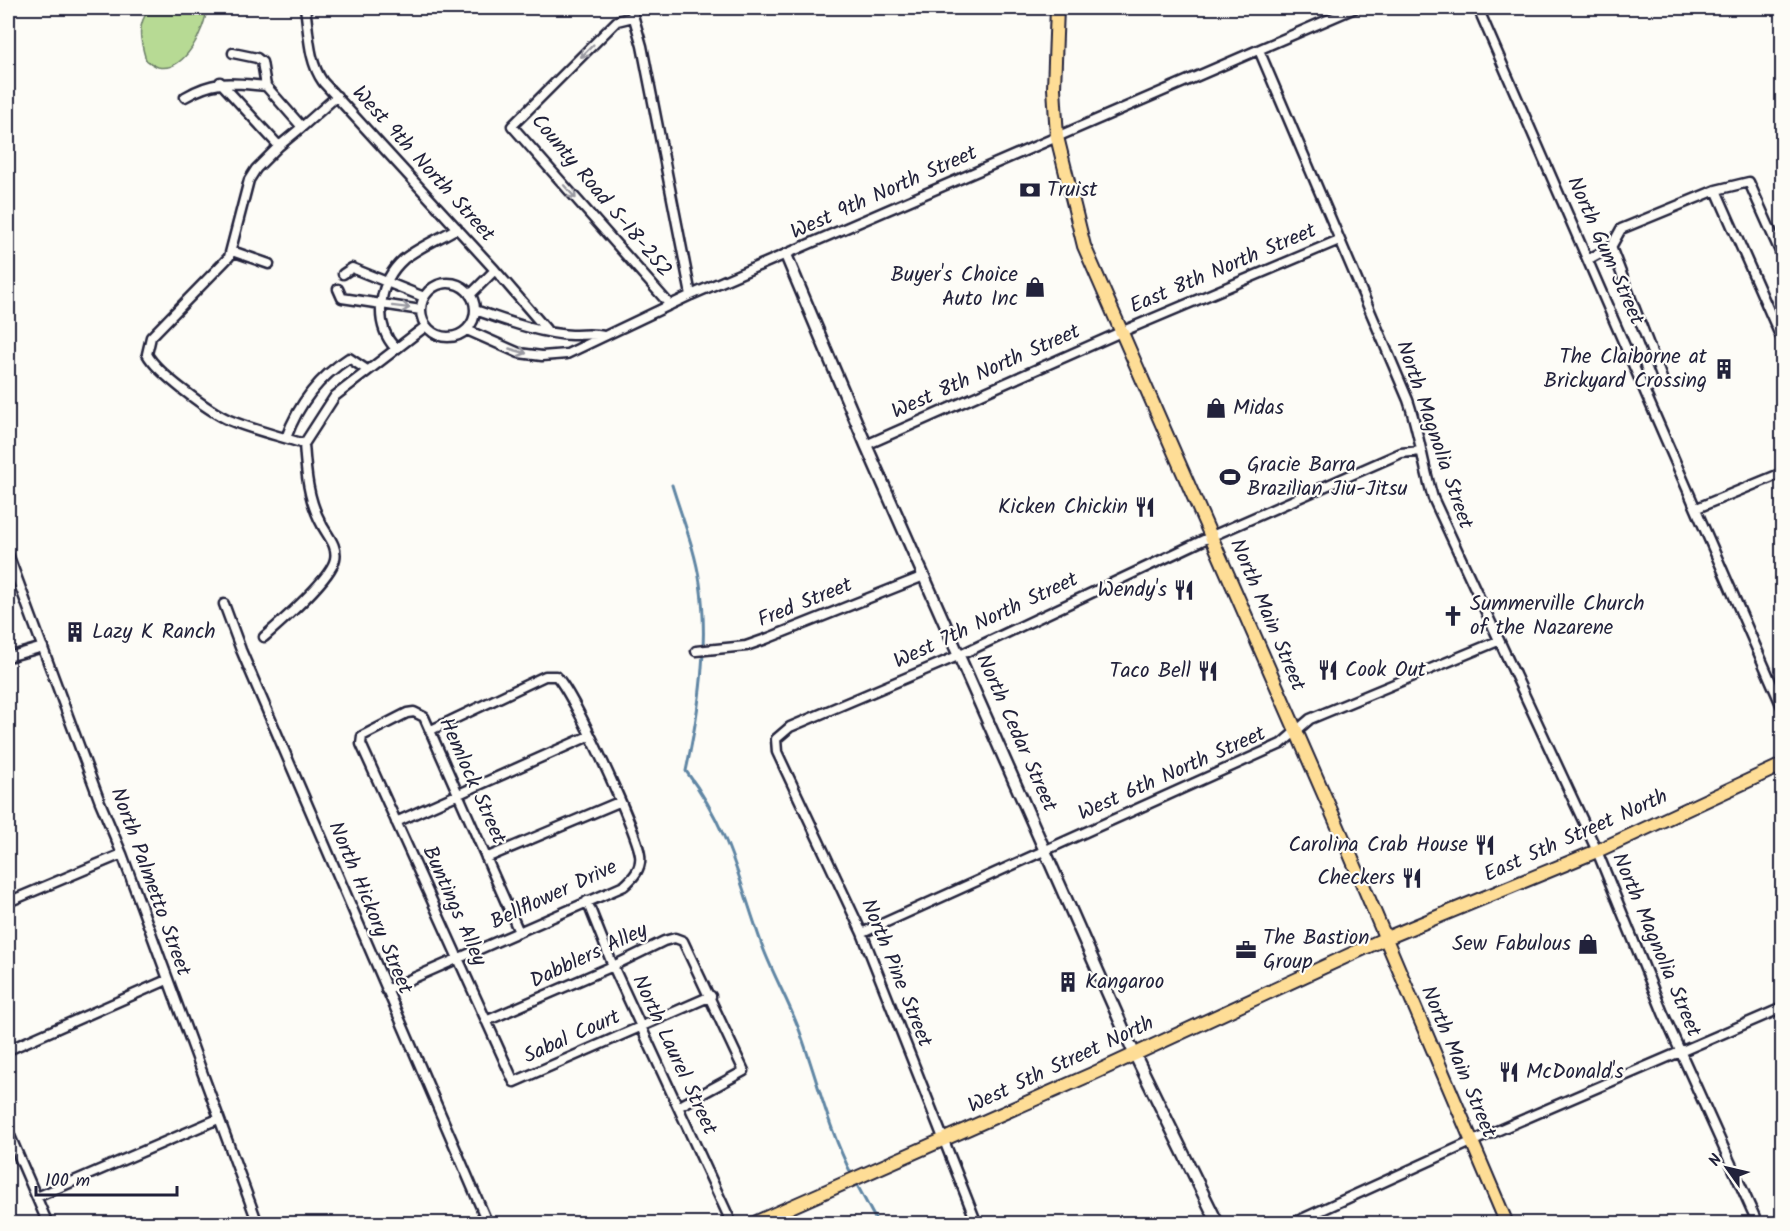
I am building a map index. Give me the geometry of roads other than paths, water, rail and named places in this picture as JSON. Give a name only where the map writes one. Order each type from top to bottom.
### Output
[{"type":"main road","name":"North Main Street","points":[[1057,8],[1054,88],[1057,138],[1084,246],[1296,730],[1507,1224]]},
{"type":"main road","name":"East 5th Street North","points":[[1384,939],[1597,851],[1782,765]]},
{"type":"main road","name":"West 5th Street North","points":[[752,1224],[943,1140],[1384,939]]},
{"type":"street","name":"West 9th North Street","points":[[305,8],[316,72],[546,329]]},
{"type":"street","name":"West 9th North Street","points":[[467,330],[519,353],[542,356],[573,351],[691,295],[1355,8]]},
{"type":"street","name":"North Gum Street","points":[[1478,8],[1782,707]]},
{"type":"street","points":[[632,12],[642,46],[691,295]]},
{"type":"street","name":"County Road S-18-252","points":[[632,12],[617,21],[512,126],[670,305]]},
{"type":"street","name":"North Magnolia Street","points":[[1259,50],[1408,400],[1419,431],[1421,451],[1433,498],[1597,851],[1681,1051],[1758,1224]]},
{"type":"street","points":[[233,53],[257,58],[262,62],[266,86],[302,127]]},
{"type":"street","points":[[185,97],[204,86],[220,82],[266,86]]},
{"type":"street","points":[[220,82],[279,146]]},
{"type":"street","points":[[304,444],[228,419],[176,384],[152,363],[147,354],[151,338],[229,258],[249,180],[255,169],[337,96]]},
{"type":"street","points":[[1588,259],[1611,247],[1621,229],[1716,190],[1749,182],[1782,256]]},
{"type":"street","points":[[1716,190],[1782,340]]},
{"type":"street","points":[[395,348],[384,332],[381,304],[388,282],[395,269],[406,258],[457,228]]},
{"type":"street","name":"East 8th North Street","points":[[1121,332],[1339,240]]},
{"type":"street","points":[[1611,247],[1663,381],[1645,389]]},
{"type":"street","points":[[232,251],[269,264]]},
{"type":"street","name":"North Cedar Street","points":[[786,255],[866,445],[1047,851],[1134,1053],[1218,1224]]},
{"type":"street","points":[[343,274],[352,268],[424,297]]},
{"type":"street","points":[[471,295],[495,270]]},
{"type":"street","points":[[446,283],[463,287],[471,295],[475,310],[474,319],[467,330],[454,337],[445,338],[436,335],[426,326],[421,310],[424,297],[437,285],[446,283]]},
{"type":"street","points":[[338,289],[342,298],[421,310]]},
{"type":"street","name":"West 9th North Street","points":[[475,310],[507,321],[570,335],[594,333],[604,336]]},
{"type":"street","points":[[264,637],[295,609],[330,570],[335,559],[331,538],[322,525],[309,495],[304,444],[335,396],[426,326]]},
{"type":"street","name":"West 8th North Street","points":[[866,445],[1121,332]]},
{"type":"street","points":[[570,335],[573,351]]},
{"type":"street","points":[[286,438],[304,402],[320,380],[349,358],[367,370]]},
{"type":"street","name":"West 7th North Street","points":[[777,739],[790,727],[960,656],[1212,536],[1401,453],[1421,451]]},
{"type":"street","points":[[1697,508],[1782,473]]},
{"type":"street","name":"North Palmetto Street","points":[[8,554],[100,802],[122,854],[258,1224]]},
{"type":"street","name":"Fred Street","points":[[696,651],[746,645],[766,639],[924,576]]},
{"type":"street","name":"North Hickory Street","points":[[224,604],[241,650],[488,1224]]},
{"type":"street","name":"West 6th North Street","points":[[862,933],[1281,744],[1310,719],[1498,641]]},
{"type":"street","points":[[8,657],[42,647]]},
{"type":"street","name":"Bellflower Drive","points":[[386,990],[624,886],[636,876],[641,857],[619,801],[568,690],[561,681],[551,675],[431,730]]},
{"type":"street","name":"Hemlock Street","points":[[362,744],[362,735],[407,713],[414,712],[424,717],[519,932]]},
{"type":"street","points":[[396,822],[589,736]]},
{"type":"street","name":"North Pine Street","points":[[777,739],[777,752],[862,933],[977,1224]]},
{"type":"street","name":"Buntings Alley","points":[[362,744],[514,1082]]},
{"type":"street","points":[[486,858],[619,801]]},
{"type":"street","points":[[8,902],[122,854]]},
{"type":"street","name":"North Laurel Street","points":[[587,901],[613,966],[732,1224]]},
{"type":"street","name":"Dabblers Alley","points":[[486,1021],[675,938],[683,940],[744,1071],[678,1107]]},
{"type":"street","points":[[8,1050],[167,980]]},
{"type":"street","name":"Sabal Court","points":[[514,1082],[711,996]]},
{"type":"street","points":[[1291,1224],[1471,1142],[1782,1008]]},
{"type":"street","points":[[37,1197],[218,1119]]},
{"type":"street","points":[[8,1131],[48,1224]]},
{"type":"waterway","points":[[672,485],[695,558],[703,606],[701,678],[686,771],[713,814],[732,855],[762,945],[796,1021],[830,1124],[853,1177]]},
{"type":"waterway","points":[[856,1183],[878,1224]]},
{"type":"place","name":"Truist","points":[[1030,190]]},
{"type":"place","name":"Buyer's Choice Auto Inc","points":[[1035,287]]},
{"type":"place","name":"The Claiborne at Brickyard Crossing","points":[[1724,369]]},
{"type":"place","name":"Midas","points":[[1216,408]]},
{"type":"place","name":"Gracie Barra Brazilian Jiu-Jitsu","points":[[1230,477]]},
{"type":"place","name":"Kicken Chickin","points":[[1145,507]]},
{"type":"place","name":"Wendy's","points":[[1184,590]]},
{"type":"place","name":"Summerville Church of the Nazarene","points":[[1453,616]]},
{"type":"place","name":"Lazy K Ranch","points":[[75,632]]},
{"type":"place","name":"Cook Out","points":[[1328,670]]},
{"type":"place","name":"Taco Bell","points":[[1208,671]]},
{"type":"place","name":"Carolina Crab House","points":[[1485,845]]},
{"type":"place","name":"Checkers","points":[[1412,878]]},
{"type":"place","name":"Sew Fabulous","points":[[1588,944]]},
{"type":"place","name":"The Bastion Group","points":[[1246,950]]},
{"type":"place","name":"Kangaroo","points":[[1068,982]]},
{"type":"place","name":"McDonald's","points":[[1509,1072]]}]
